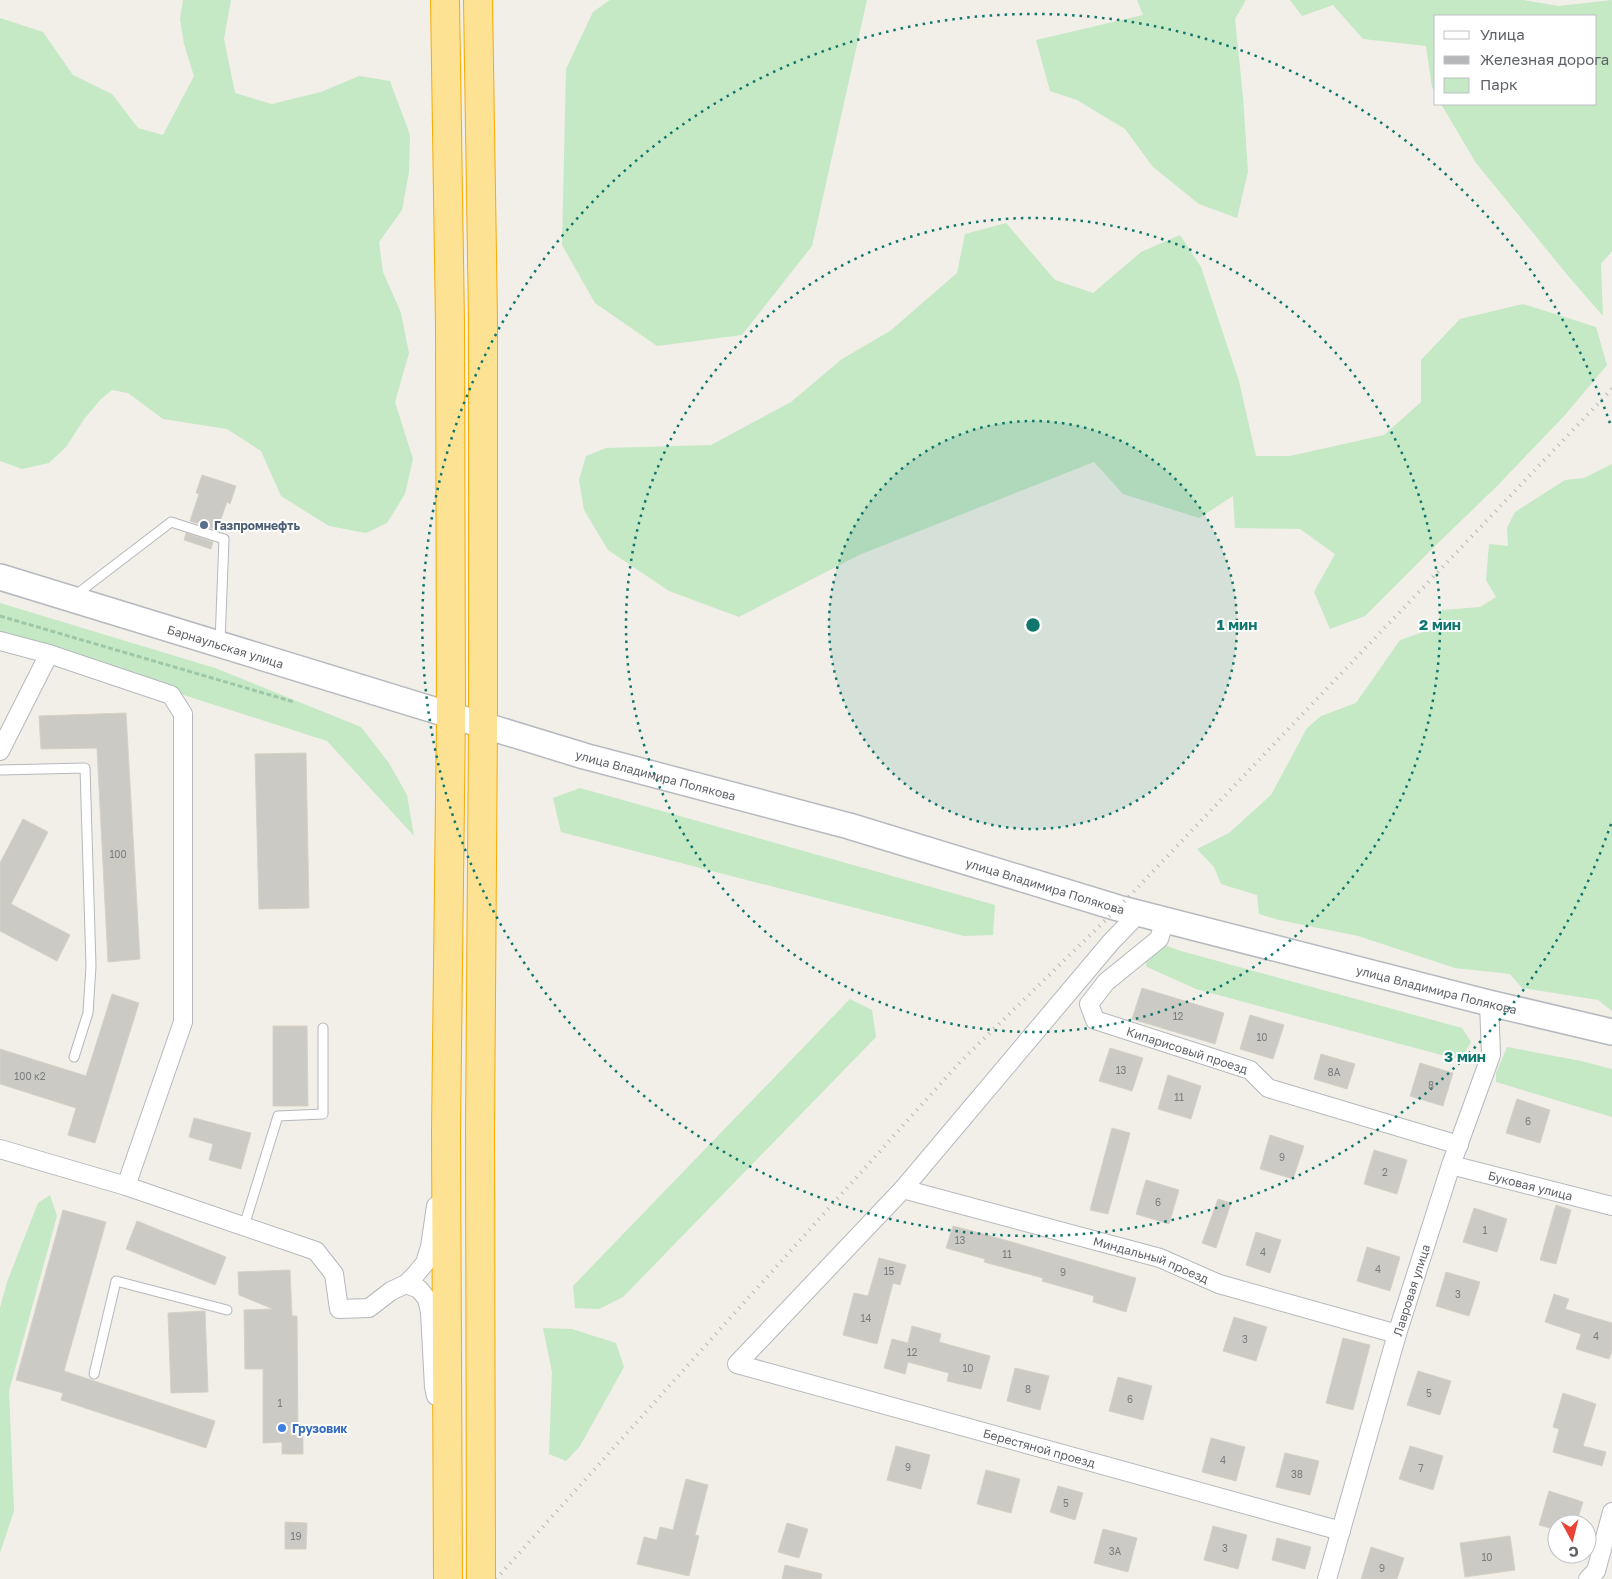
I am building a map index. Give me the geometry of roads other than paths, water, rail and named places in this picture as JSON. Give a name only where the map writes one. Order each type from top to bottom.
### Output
[{"type":"highway","points":[[446,0],[450,324],[451,716],[446,1113],[448,1579]]},
{"type":"highway","points":[[478,0],[483,320],[480,1132],[481,1579]]},
{"type":"street","name":"Барнаульская улица","points":[[0,577],[483,725]]},
{"type":"street","points":[[0,641],[49,654],[171,695],[183,714],[183,1022],[126,1186]]},
{"type":"street","points":[[0,751],[49,654]]},
{"type":"street","name":"улица Владимира Полякова","points":[[483,725],[584,756],[850,826],[1139,913],[1489,1003],[1612,1032]]},
{"type":"street","points":[[903,1189],[1111,942],[1139,913]]},
{"type":"street","name":"Кипарисовый проезд","points":[[1165,920],[1159,939],[1106,982],[1088,1004],[1095,1020],[1250,1070],[1268,1088],[1459,1145]]},
{"type":"street","name":"Лавровая улица","points":[[1327,1579],[1397,1334],[1451,1166],[1491,1055],[1489,1003]]},
{"type":"street","points":[[0,1149],[126,1186],[316,1251],[334,1274],[339,1309],[369,1308],[391,1291],[406,1284],[425,1263],[430,1246],[436,1208],[447,1179]]},
{"type":"street","name":"Буковая улица","points":[[1451,1166],[1612,1206]]},
{"type":"street","name":"Миндальный проезд","points":[[903,1189],[1160,1258],[1218,1284],[1397,1334]]},
{"type":"street","name":"Берестяной проезд","points":[[903,1189],[737,1364],[1341,1531]]},
{"type":"street","points":[[406,1284],[419,1289],[427,1299],[430,1312],[434,1387],[448,1449]]},
{"type":"street","points":[[1588,1579],[1596,1570],[1612,1512]]},
{"type":"lane","points":[[71,598],[171,522],[224,539],[220,645]]},
{"type":"lane","points":[[0,770],[85,768],[91,966],[88,1013],[74,1058]]},
{"type":"lane","points":[[244,1226],[278,1116],[323,1114],[323,1028]]},
{"type":"lane","points":[[94,1374],[116,1281],[227,1310]]},
{"type":"railway","points":[[496,1579],[960,1062],[1118,908],[1612,389]]},
{"type":"place","name":"Газпромнефть","points":[[204,525]]},
{"type":"place","name":"Грузовик","points":[[282,1428]]}]
